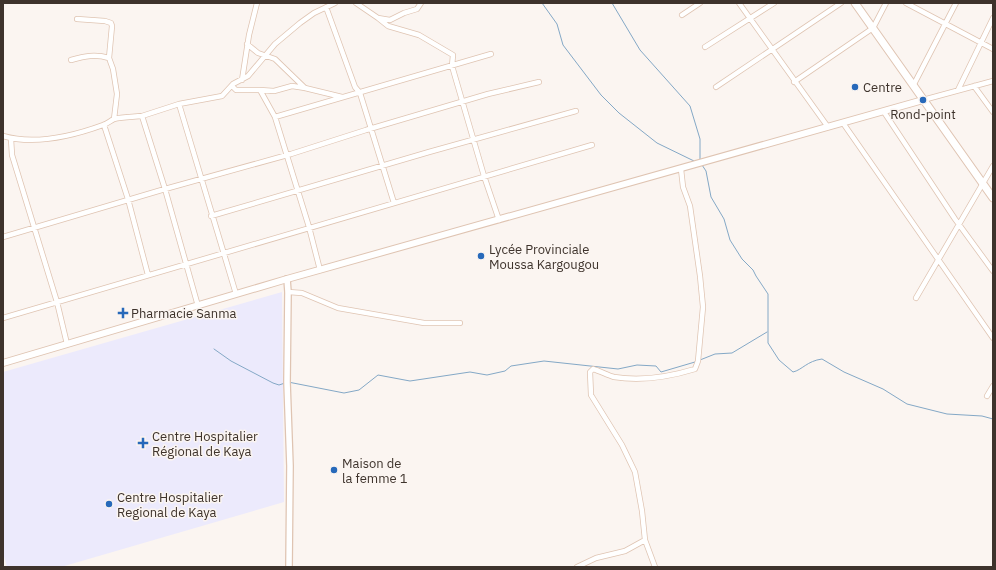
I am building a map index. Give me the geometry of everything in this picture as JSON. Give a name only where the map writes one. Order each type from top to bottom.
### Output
[{"type":"main road","points":[[855,3],[993,198]]},
{"type":"main road","points":[[3,363],[287,279],[828,128],[923,100]]},
{"type":"street","points":[[242,80],[247,44],[257,3]]},
{"type":"street","points":[[3,136],[11,139],[53,138],[104,125],[114,119],[142,116],[179,104],[222,96],[232,86],[248,76],[300,23],[335,3]]},
{"type":"street","points":[[356,3],[388,26],[419,35],[447,50],[453,55],[452,66],[462,102],[499,220]]},
{"type":"street","points":[[378,18],[390,20],[417,8],[421,3]]},
{"type":"street","points":[[682,15],[700,3]]},
{"type":"street","points":[[739,3],[828,128]]},
{"type":"street","points":[[705,47],[774,3]]},
{"type":"street","points":[[716,87],[772,51],[841,3]]},
{"type":"street","points":[[794,82],[873,28],[886,3]]},
{"type":"street","points":[[906,3],[993,49]]},
{"type":"street","points":[[913,86],[956,3]]},
{"type":"street","points":[[326,7],[355,87],[360,93],[394,203]]},
{"type":"street","points":[[958,90],[993,18]]},
{"type":"street","points":[[77,19],[105,21],[111,23],[109,58],[113,69],[117,94],[114,119]]},
{"type":"street","points":[[247,44],[258,53],[275,59],[305,88]]},
{"type":"street","points":[[275,117],[491,54]]},
{"type":"street","points":[[71,60],[85,56],[97,55],[109,58]]},
{"type":"street","points":[[923,100],[993,81]]},
{"type":"street","points":[[3,237],[165,188],[286,155],[371,128],[539,82]]},
{"type":"street","points":[[232,86],[236,90],[274,91],[292,86],[344,98]]},
{"type":"street","points":[[974,86],[993,112]]},
{"type":"street","points":[[260,90],[275,117],[298,190],[320,270]]},
{"type":"street","points":[[179,104],[200,179],[236,294]]},
{"type":"street","points":[[212,216],[576,111]]},
{"type":"street","points":[[884,112],[959,224],[993,271]]},
{"type":"street","points":[[142,116],[165,188],[198,306]]},
{"type":"street","points":[[842,123],[993,338]]},
{"type":"street","points":[[104,125],[128,199],[148,275]]},
{"type":"street","points":[[11,139],[12,155],[57,302],[67,344]]},
{"type":"street","points":[[3,318],[592,145]]},
{"type":"street","points":[[916,298],[993,166]]},
{"type":"street","points":[[655,567],[642,528],[642,511],[635,472],[622,445],[591,395],[589,377],[590,372],[593,369],[612,376],[630,378],[669,376],[694,369],[698,361],[703,307],[690,206],[683,187],[681,169]]},
{"type":"street","points":[[287,279],[287,382],[290,466],[289,567]]},
{"type":"street","points":[[288,292],[302,293],[338,308],[424,323],[460,324]]},
{"type":"street","points":[[987,396],[993,386]]},
{"type":"street","points":[[577,567],[596,558],[625,551],[645,540]]},
{"type":"shaded area","name":"Centre Hospitalier Régional de Kaya","points":[[282,292],[284,502],[61,567],[7,567],[3,553],[3,372]]},
{"type":"waterway","points":[[542,3],[557,24],[563,45],[601,95],[619,113],[657,143],[694,161]]},
{"type":"waterway","points":[[612,3],[640,50],[690,106],[700,139],[700,160]]},
{"type":"waterway","points":[[702,165],[706,171],[711,197],[724,219],[730,240],[742,259],[753,270],[768,294],[768,343],[779,360],[793,372],[809,363],[822,359],[844,372],[883,389],[907,404],[947,414],[982,416],[993,419]]},
{"type":"waterway","points":[[700,360],[715,354],[732,353],[767,332]]},
{"type":"waterway","points":[[214,349],[231,361],[273,383],[279,385],[285,383]]},
{"type":"waterway","points":[[288,382],[344,393],[359,390],[378,375],[410,381],[470,372],[487,375],[505,371],[511,366],[544,361],[618,369],[637,365],[656,366],[661,372],[695,362]]},
{"type":"place","name":"Centre","points":[[855,87]]},
{"type":"place","name":"Rond-point","points":[[923,100]]},
{"type":"place","name":"Lycée Provinciale Moussa Kargougou","points":[[481,256]]},
{"type":"place","name":"Pharmacie Sanma","points":[[123,313]]},
{"type":"place","name":"Centre Hospitalier Régional de Kaya","points":[[143,443]]},
{"type":"place","name":"Maison de la femme 1","points":[[334,470]]},
{"type":"place","name":"Centre Hospitalier Regional de Kaya","points":[[109,504]]}]
